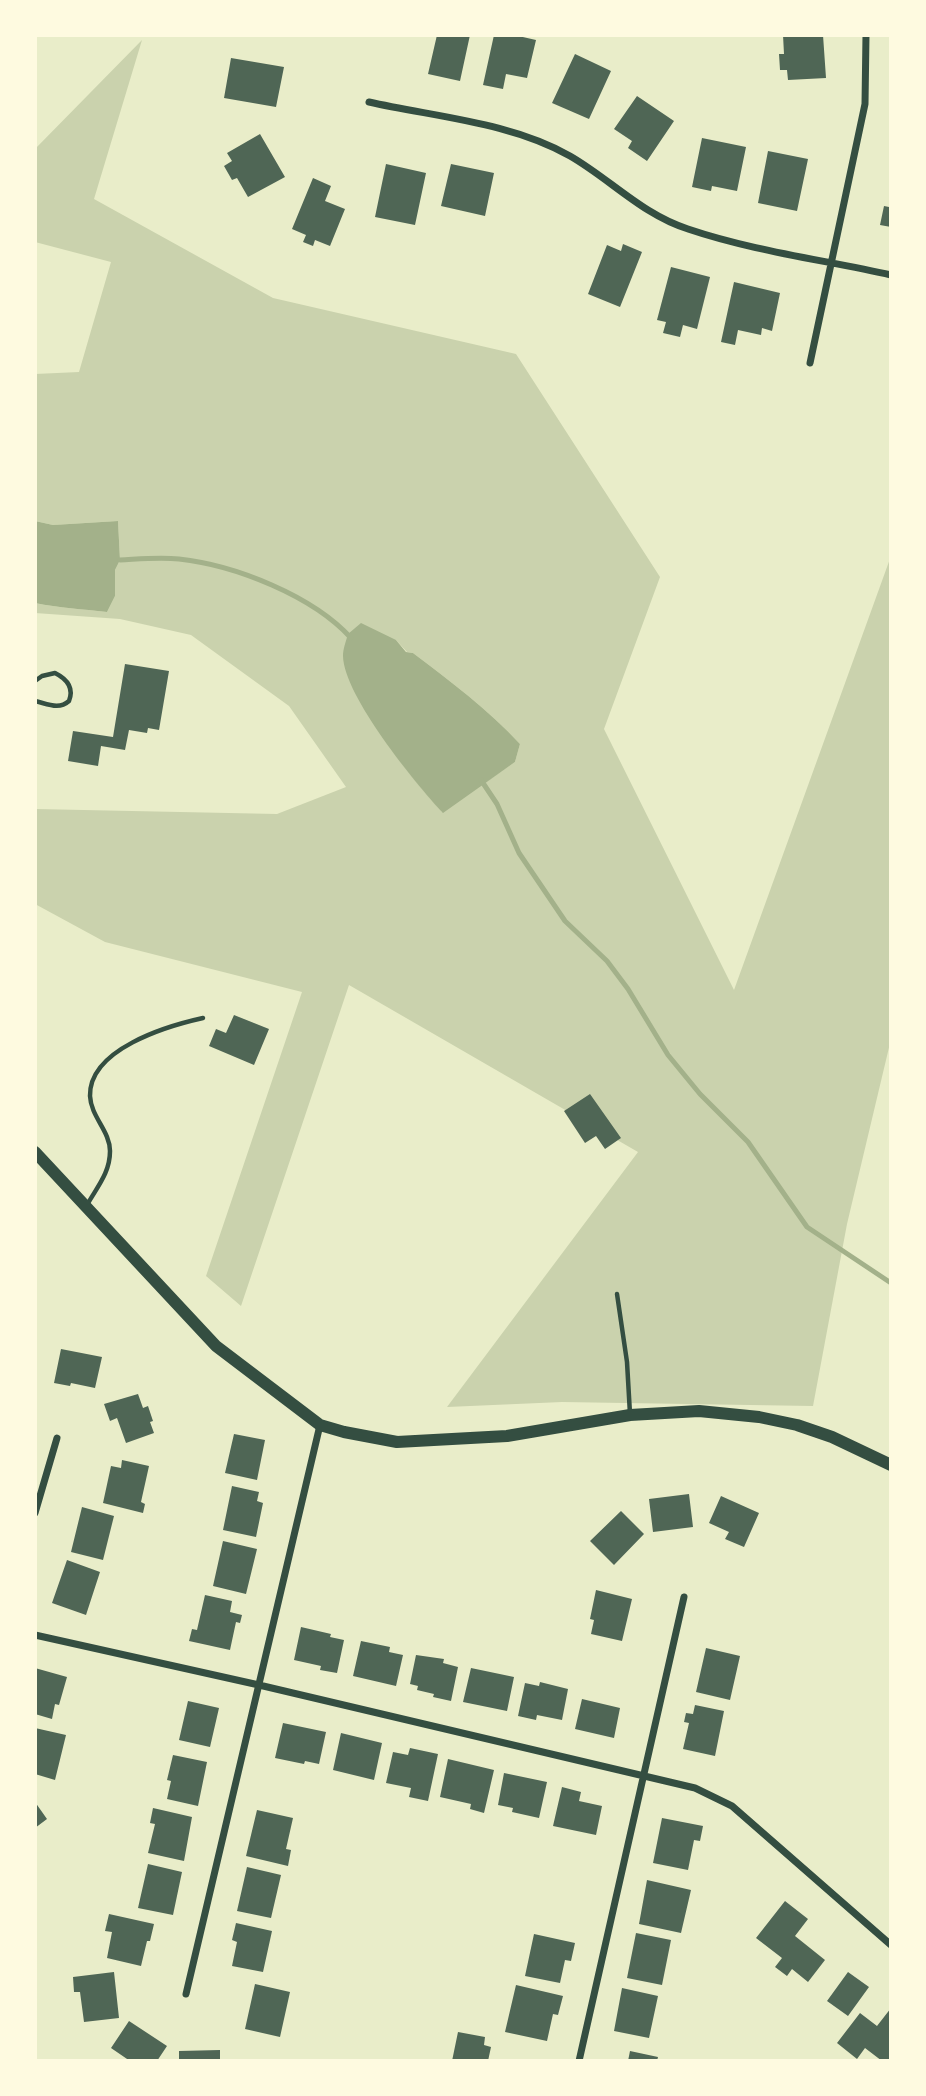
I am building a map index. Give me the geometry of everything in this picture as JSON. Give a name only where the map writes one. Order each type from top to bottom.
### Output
[{"type":"main road","points":[[35,1152],[216,1346],[320,1425],[397,1442],[507,1436],[630,1415],[699,1411],[759,1417],[797,1425],[832,1437],[891,1465]]},
{"type":"street","points":[[810,363],[865,104],[866,35]]},
{"type":"street","points":[[369,102],[487,126],[531,140],[569,156],[651,212],[686,229],[747,245],[891,275]]},
{"type":"street","points":[[186,1994],[320,1425]]},
{"type":"street","points":[[35,1513],[57,1438]]},
{"type":"street","points":[[579,2061],[684,1597]]},
{"type":"street","points":[[35,1635],[695,1788],[732,1806],[891,1945]]},
{"type":"lane","points":[[35,681],[55,673],[68,682],[71,690],[69,701],[64,706],[35,701]]},
{"type":"lane","points":[[86,1206],[104,1179],[110,1151],[108,1136],[94,1112],[90,1095],[96,1073],[112,1056],[141,1038],[169,1026],[203,1018]]},
{"type":"lane","points":[[617,1294],[627,1362],[630,1415]]},
{"type":"shaded area","points":[[142,40],[94,199],[273,298],[516,354],[660,577],[604,729],[734,990],[891,556],[891,1039],[847,1224],[813,1406],[562,1402],[447,1407],[638,1152],[349,985],[241,1306],[206,1276],[302,992],[105,942],[35,904],[35,809],[277,814],[346,787],[289,706],[191,635],[120,619],[35,613],[35,603],[107,612],[115,596],[115,570],[120,560],[118,521],[53,525],[35,521],[35,374],[79,372],[111,262],[35,242],[35,149]],"holes":[[[396,640],[407,652],[413,653],[469,696],[520,744],[515,762],[442,812],[391,748],[349,677]]]},
{"type":"shaded area","points":[[35,521],[53,525],[118,521],[120,560],[115,570],[115,596],[107,612],[35,603]]},
{"type":"shaded area","points":[[361,623],[396,640],[406,652],[413,653],[495,719],[520,744],[515,762],[443,813],[383,738],[346,673],[343,653],[348,634]]},
{"type":"building","points":[[437,35],[470,35],[460,81],[428,74]]},
{"type":"building","points":[[494,35],[514,35],[536,40],[527,78],[506,74],[503,89],[483,85]]},
{"type":"building","points":[[783,35],[823,35],[826,78],[788,80],[787,70],[780,70],[779,54],[784,54]]},
{"type":"building","points":[[575,54],[611,71],[589,119],[552,103]]},
{"type":"building","points":[[231,58],[284,67],[276,107],[224,98]]},
{"type":"building","points":[[637,96],[674,121],[647,161],[628,148],[632,141],[614,129]]},
{"type":"building","points":[[260,134],[285,177],[248,197],[237,178],[232,180],[224,166],[232,161],[227,153]]},
{"type":"building","points":[[702,138],[746,147],[737,191],[712,186],[711,191],[692,187]]},
{"type":"building","points":[[768,151],[808,159],[797,211],[758,203]]},
{"type":"building","points":[[386,164],[426,173],[415,225],[375,217]]},
{"type":"building","points":[[451,164],[494,173],[485,216],[441,206]]},
{"type":"building","points":[[313,178],[331,186],[325,201],[345,209],[330,246],[315,240],[313,246],[303,242],[306,235],[292,229]]},
{"type":"building","points":[[890,202],[891,227],[880,225],[884,206],[889,207]]},
{"type":"building","points":[[623,244],[642,252],[620,307],[588,294],[607,245],[621,251]]},
{"type":"building","points":[[671,267],[710,277],[697,329],[683,325],[680,337],[663,333],[666,322],[657,320]]},
{"type":"building","points":[[734,282],[780,293],[772,331],[762,328],[761,335],[738,330],[735,345],[721,342]]},
{"type":"building","points":[[125,664],[169,671],[159,730],[148,728],[147,733],[129,730],[125,750],[101,746],[98,766],[68,761],[73,731],[113,737]]},
{"type":"building","points":[[234,1015],[269,1029],[254,1065],[209,1046],[216,1029],[226,1033]]},
{"type":"building","points":[[590,1094],[621,1138],[605,1149],[596,1136],[585,1143],[564,1111]]},
{"type":"building","points":[[61,1349],[102,1357],[95,1388],[54,1383]]},
{"type":"building","points":[[138,1394],[143,1408],[148,1406],[154,1433],[126,1443],[117,1418],[110,1421],[104,1404]]},
{"type":"building","points":[[234,1434],[265,1440],[257,1480],[225,1473]]},
{"type":"building","points":[[122,1460],[149,1466],[141,1502],[145,1504],[143,1513],[103,1503],[111,1466],[121,1468]]},
{"type":"building","points":[[232,1486],[259,1492],[257,1501],[263,1503],[256,1537],[223,1530]]},
{"type":"building","points":[[689,1494],[693,1527],[653,1532],[649,1499]]},
{"type":"building","points":[[721,1496],[759,1513],[744,1547],[725,1539],[729,1532],[709,1523]]},
{"type":"building","points":[[82,1507],[114,1516],[103,1560],[71,1552]]},
{"type":"building","points":[[621,1511],[644,1534],[614,1565],[590,1541]]},
{"type":"building","points":[[223,1541],[257,1549],[246,1594],[213,1586]]},
{"type":"building","points":[[67,1560],[100,1572],[86,1615],[52,1603]]},
{"type":"building","points":[[596,1590],[632,1599],[622,1641],[591,1634],[594,1620],[590,1619]]},
{"type":"building","points":[[205,1595],[232,1601],[230,1612],[242,1615],[240,1623],[236,1622],[230,1650],[189,1641],[192,1629],[197,1630]]},
{"type":"building","points":[[301,1627],[344,1640],[337,1673],[294,1660]]},
{"type":"building","points":[[361,1641],[390,1647],[389,1652],[403,1655],[396,1686],[353,1676]]},
{"type":"building","points":[[706,1648],[740,1656],[730,1700],[696,1692]]},
{"type":"building","points":[[416,1655],[444,1659],[443,1663],[458,1667],[451,1701],[433,1697],[434,1694],[417,1690],[418,1686],[410,1684]]},
{"type":"building","points":[[35,1668],[67,1677],[59,1705],[55,1704],[52,1719],[35,1714]]},
{"type":"building","points":[[471,1668],[514,1677],[507,1711],[463,1702]]},
{"type":"building","points":[[540,1682],[568,1689],[562,1720],[537,1715],[536,1720],[518,1716],[525,1683],[539,1686]]},
{"type":"building","points":[[582,1699],[620,1708],[614,1738],[575,1729]]},
{"type":"building","points":[[188,1701],[219,1708],[210,1747],[179,1740]]},
{"type":"building","points":[[695,1705],[724,1711],[715,1756],[683,1749],[689,1723],[684,1722],[686,1713],[693,1714]]},
{"type":"building","points":[[283,1723],[326,1732],[319,1764],[275,1758]]},
{"type":"building","points":[[35,1728],[66,1735],[55,1780],[35,1774]]},
{"type":"building","points":[[341,1733],[382,1743],[374,1780],[333,1770]]},
{"type":"building","points":[[410,1748],[438,1754],[428,1801],[409,1797],[411,1788],[386,1783],[393,1752],[408,1755]]},
{"type":"building","points":[[173,1755],[207,1762],[198,1806],[167,1799],[171,1781],[167,1780]]},
{"type":"building","points":[[448,1759],[494,1770],[484,1813],[470,1809],[471,1804],[440,1797]]},
{"type":"building","points":[[504,1773],[547,1782],[539,1818],[512,1812],[513,1808],[498,1805]]},
{"type":"building","points":[[562,1787],[581,1792],[579,1801],[602,1806],[596,1835],[553,1826]]},
{"type":"building","points":[[35,1802],[47,1819],[35,1828]]},
{"type":"building","points":[[153,1808],[192,1817],[184,1861],[148,1853],[155,1824],[150,1823]]},
{"type":"building","points":[[257,1810],[293,1818],[286,1849],[291,1850],[288,1866],[246,1856]]},
{"type":"building","points":[[662,1818],[703,1826],[700,1841],[694,1840],[688,1870],[653,1863]]},
{"type":"building","points":[[148,1864],[182,1872],[173,1915],[138,1908]]},
{"type":"building","points":[[247,1867],[281,1875],[271,1918],[237,1911]]},
{"type":"building","points":[[647,1880],[691,1890],[681,1933],[639,1924]]},
{"type":"building","points":[[785,1901],[808,1919],[795,1936],[825,1960],[808,1982],[792,1969],[787,1976],[775,1967],[782,1958],[756,1938]]},
{"type":"building","points":[[109,1914],[154,1924],[141,1966],[107,1958],[112,1932],[105,1931]]},
{"type":"building","points":[[236,1923],[272,1931],[263,1972],[232,1966],[237,1942],[232,1940]]},
{"type":"building","points":[[636,1933],[671,1940],[662,1985],[627,1978]]},
{"type":"building","points":[[534,1934],[575,1943],[571,1961],[565,1960],[560,1983],[525,1976]]},
{"type":"building","points":[[114,1972],[119,2018],[84,2022],[80,1992],[74,1992],[73,1977]]},
{"type":"building","points":[[848,1972],[869,1987],[848,2016],[827,2001]]},
{"type":"building","points":[[255,1984],[290,1992],[280,2037],[245,2029]]},
{"type":"building","points":[[516,1985],[563,1996],[558,2015],[553,2014],[547,2041],[505,2032]]},
{"type":"building","points":[[622,1988],[658,1996],[649,2038],[614,2031]]},
{"type":"building","points":[[891,2008],[891,2061],[882,2061],[865,2048],[857,2059],[837,2043],[860,2013],[877,2026]]},
{"type":"building","points":[[129,2021],[167,2046],[157,2061],[130,2061],[111,2048]]},
{"type":"building","points":[[458,2032],[485,2037],[484,2045],[491,2047],[488,2061],[452,2061]]},
{"type":"building","points":[[220,2050],[220,2061],[179,2061],[179,2051]]},
{"type":"building","points":[[630,2051],[658,2057],[657,2061],[628,2061]]},
{"type":"waterway","points":[[120,560],[179,559],[201,562],[248,576],[295,596],[335,623],[351,638]]},
{"type":"waterway","points":[[481,780],[497,804],[519,853],[565,921],[607,961],[628,989],[668,1055],[700,1094],[748,1142],[807,1227],[891,1283]]}]
